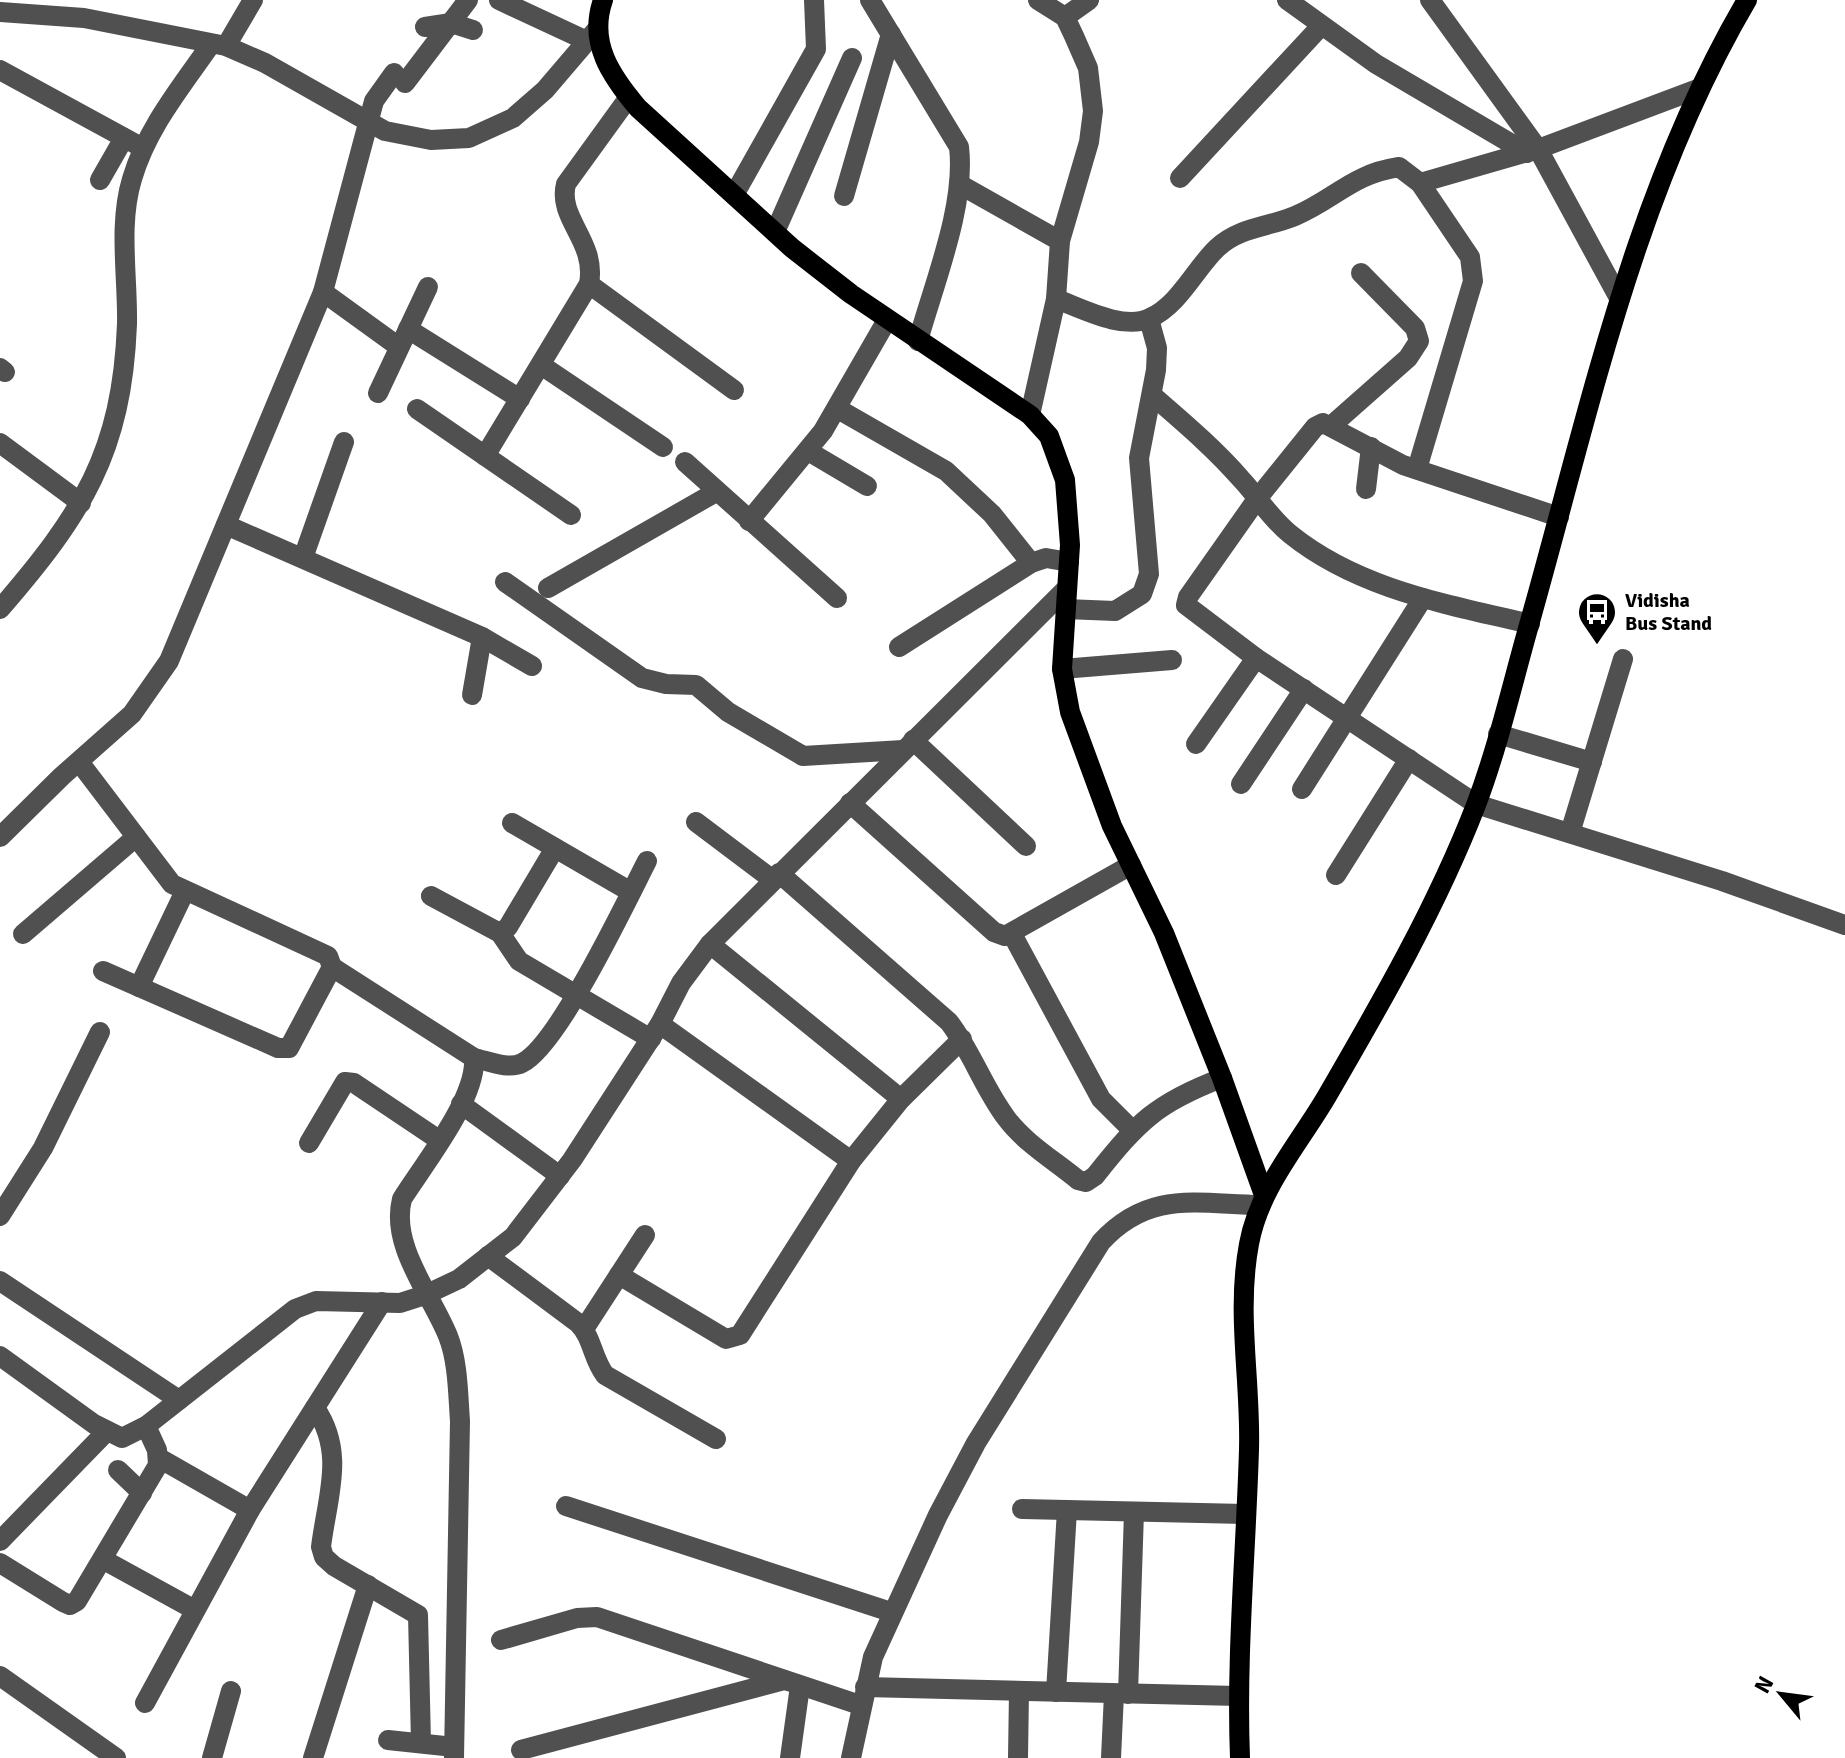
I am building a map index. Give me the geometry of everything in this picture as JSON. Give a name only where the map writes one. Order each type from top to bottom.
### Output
[{"type":"main road","points":[[603,0],[592,34],[629,97],[775,232],[887,320],[1030,415],[1049,436],[1065,480],[1069,562],[1062,669],[1070,712],[1112,826],[1164,933],[1222,1078],[1262,1200]]},
{"type":"main road","points":[[1240,1758],[1238,1696],[1249,1446],[1243,1331],[1244,1274],[1249,1239],[1262,1200],[1366,1028],[1406,955],[1476,804],[1530,624],[1619,298],[1661,177],[1700,88],[1747,0]]},
{"type":"street","points":[[100,180],[219,45],[253,0]]},
{"type":"street","points":[[0,837],[132,714],[169,661],[323,292],[378,127],[374,101],[400,78],[468,0]]},
{"type":"street","points":[[0,12],[84,18],[219,45],[265,63],[378,127],[431,140],[469,138],[513,118],[545,90],[592,34],[499,0]]},
{"type":"street","points":[[734,195],[816,49],[814,0]]},
{"type":"street","points":[[870,0],[959,147],[959,184],[918,341]]},
{"type":"street","points":[[1030,415],[1056,299],[1060,241],[1089,142],[1093,111],[1088,68],[1065,17],[1038,0]]},
{"type":"street","points":[[1065,17],[1089,0]]},
{"type":"street","points":[[1287,0],[1376,64],[1533,151]]},
{"type":"street","points":[[1430,0],[1533,151],[1619,298]]},
{"type":"street","points":[[425,27],[451,23],[473,30]]},
{"type":"street","points":[[1180,178],[1321,26]]},
{"type":"street","points":[[844,196],[891,34]]},
{"type":"street","points":[[775,232],[852,58]]},
{"type":"street","points":[[0,70],[134,143]]},
{"type":"street","points":[[1420,183],[1533,151],[1700,88]]},
{"type":"street","points":[[485,456],[589,284],[592,267],[589,252],[563,195],[566,184],[629,97]]},
{"type":"street","points":[[4,598],[66,529],[99,471],[120,401],[127,325],[126,216],[134,143]]},
{"type":"street","points":[[1056,299],[1101,316],[1126,320],[1149,319],[1170,302],[1217,247],[1231,237],[1296,215],[1361,177],[1399,167],[1420,183],[1470,257],[1473,268],[1473,281],[1417,469]]},
{"type":"street","points":[[959,184],[1060,241]]},
{"type":"street","points":[[1331,426],[1408,358],[1419,341],[1415,328],[1361,273]]},
{"type":"street","points":[[589,284],[734,390]]},
{"type":"street","points":[[378,393],[428,287]]},
{"type":"street","points":[[323,292],[520,399]]},
{"type":"street","points":[[1065,609],[1115,611],[1142,594],[1149,574],[1139,458],[1152,395],[1157,348],[1149,319]]},
{"type":"street","points":[[749,521],[808,451],[838,409],[887,320]]},
{"type":"street","points":[[541,365],[663,447]]},
{"type":"street","points":[[1152,395],[1211,446],[1280,525],[1315,552],[1356,575],[1423,598],[1530,624]]},
{"type":"street","points":[[417,409],[571,515]]},
{"type":"street","points":[[838,409],[946,471],[992,514],[1031,563]]},
{"type":"street","points":[[1559,517],[1417,469],[1323,423],[1315,427],[1257,499],[1188,597],[1186,605],[1189,611],[1256,658],[1476,804],[1845,925]]},
{"type":"street","points":[[303,558],[344,442]]},
{"type":"street","points":[[0,443],[81,503]]},
{"type":"street","points":[[1366,489],[1371,447]]},
{"type":"street","points":[[808,451],[867,486]]},
{"type":"street","points":[[685,462],[837,598]]},
{"type":"street","points":[[548,588],[716,492]]},
{"type":"street","points":[[226,525],[482,637],[532,666]]},
{"type":"street","points":[[899,647],[1031,563],[1046,558],[1069,562]]},
{"type":"street","points":[[505,582],[642,678],[666,684],[696,685],[728,712],[789,751],[815,758],[908,745],[1026,846]]},
{"type":"street","points":[[0,1356],[106,1432],[122,1438],[146,1426],[295,1309],[316,1301],[400,1303],[459,1279],[513,1237],[560,1176],[655,1031],[681,983],[710,944],[1067,588]]},
{"type":"street","points":[[1302,789],[1423,598]]},
{"type":"street","points":[[472,695],[482,637]]},
{"type":"street","points":[[1196,744],[1256,658]]},
{"type":"street","points":[[1570,833],[1623,659]]},
{"type":"street","points":[[1062,669],[1172,660]]},
{"type":"street","points":[[1241,784],[1304,689]]},
{"type":"street","points":[[1498,734],[1592,762]]},
{"type":"street","points":[[1336,875],[1409,759]]},
{"type":"street","points":[[80,763],[172,884],[328,956],[332,967],[474,1058],[507,1066],[521,1064],[532,1056],[575,997],[647,861]]},
{"type":"street","points":[[850,803],[994,932],[1005,936],[1131,865]]},
{"type":"street","points":[[696,822],[776,877],[949,1022],[962,1039],[1005,1117],[1078,1180],[1086,1182],[1095,1176],[1132,1130],[1167,1101],[1222,1078]]},
{"type":"street","points":[[512,823],[631,892]]},
{"type":"street","points":[[23,934],[136,837]]},
{"type":"street","points":[[500,933],[508,927],[555,848]]},
{"type":"street","points":[[139,987],[185,891]]},
{"type":"street","points":[[431,896],[500,933],[519,961],[575,997],[655,1031],[851,1161]]},
{"type":"street","points":[[1012,934],[1101,1099],[1132,1130]]},
{"type":"street","points":[[710,944],[901,1099]]},
{"type":"street","points":[[103,971],[278,1048],[289,1048],[332,967]]},
{"type":"street","points":[[0,1216],[43,1148],[100,1032]]},
{"type":"street","points":[[619,1275],[732,1340],[740,1335],[851,1161],[901,1099],[962,1039]]},
{"type":"street","points":[[388,1740],[421,1743],[454,1752],[460,1421],[448,1336],[425,1295],[398,1214],[402,1199],[461,1104],[475,1069],[474,1058]]},
{"type":"street","points":[[309,1143],[345,1082],[354,1083],[439,1140]]},
{"type":"street","points":[[461,1104],[560,1176]]},
{"type":"street","points":[[851,1758],[863,1696],[891,1612],[976,1443],[1101,1242],[1129,1217],[1153,1205],[1262,1200]]},
{"type":"street","points":[[584,1329],[645,1235]]},
{"type":"street","points":[[488,1256],[584,1329],[596,1364],[605,1375],[716,1439]]},
{"type":"street","points":[[0,1281],[179,1400]]},
{"type":"street","points":[[145,1703],[250,1510],[382,1302]]},
{"type":"street","points":[[315,1408],[331,1437],[334,1474],[321,1547],[324,1557],[334,1566],[418,1615],[421,1743]]},
{"type":"street","points":[[146,1426],[159,1458],[250,1510]]},
{"type":"street","points":[[0,1541],[106,1432]]},
{"type":"street","points":[[0,1563],[70,1605],[84,1594],[159,1458]]},
{"type":"street","points":[[118,1470],[142,1493]]},
{"type":"street","points":[[566,1506],[891,1612]]},
{"type":"street","points":[[1022,1509],[1245,1514]]},
{"type":"street","points":[[1056,1692],[1067,1510]]},
{"type":"street","points":[[1111,1758],[1121,1694],[1134,1512]]},
{"type":"street","points":[[104,1560],[195,1610]]},
{"type":"street","points":[[313,1758],[368,1585]]},
{"type":"street","points":[[501,1640],[577,1618],[597,1617],[792,1683],[863,1696],[1019,1691],[1238,1696]]},
{"type":"street","points":[[0,1676],[116,1758]]},
{"type":"street","points":[[521,1750],[792,1683]]},
{"type":"street","points":[[790,1758],[792,1683]]},
{"type":"street","points":[[212,1758],[231,1691]]},
{"type":"street","points":[[1018,1758],[1019,1691]]},
{"type":"place","name":"Vidisha Bus Stand","points":[[1597,646]]}]
